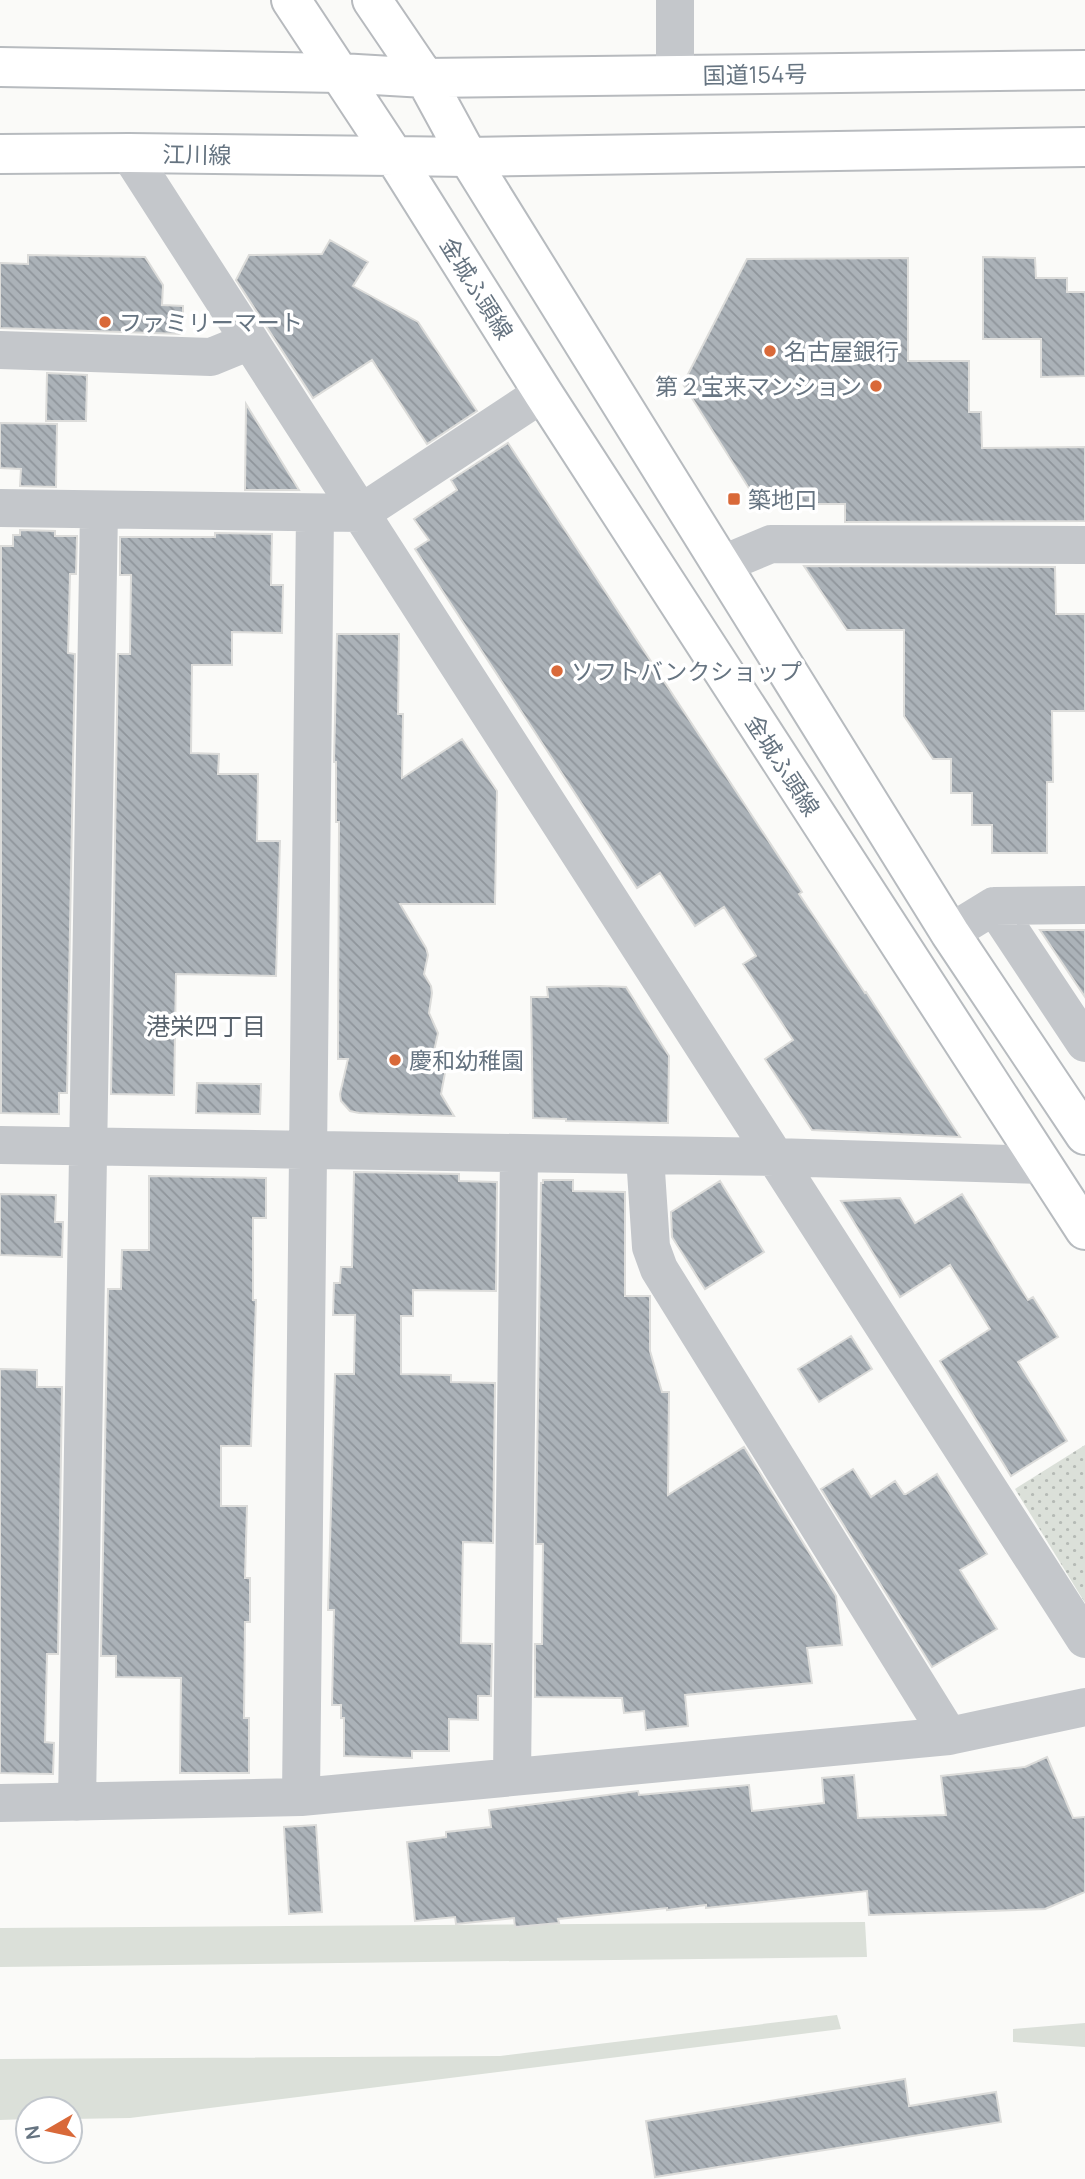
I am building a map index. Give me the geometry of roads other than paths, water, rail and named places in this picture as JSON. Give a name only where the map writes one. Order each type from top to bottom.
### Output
[{"type":"main road","points":[[291,0],[394,156],[1085,147]]},
{"type":"main road","points":[[372,0],[425,78],[468,157],[950,933],[1085,1135]]},
{"type":"main road","points":[[0,67],[340,73]]},
{"type":"main road","name":"国道154号","points":[[340,73],[425,78],[1085,70]]},
{"type":"main road","name":"江川線","points":[[0,154],[394,156]]},
{"type":"main road","name":"金城ふ頭線","points":[[394,156],[543,393],[1085,1230]]},
{"type":"street","points":[[675,0],[675,75]]},
{"type":"street","points":[[129,153],[1085,1639]]},
{"type":"street","points":[[0,350],[211,357],[250,341]]},
{"type":"street","points":[[0,508],[361,513],[543,393]]},
{"type":"street","points":[[77,1802],[99,510]]},
{"type":"street","points":[[301,1797],[315,513]]},
{"type":"street","points":[[723,565],[771,544],[1085,545]]},
{"type":"street","points":[[950,933],[994,906],[1085,905]]},
{"type":"street","points":[[994,906],[1085,1042]]},
{"type":"street","points":[[0,1145],[774,1157],[1042,1165]]},
{"type":"street","points":[[512,1777],[519,1154]]},
{"type":"street","points":[[645,1156],[651,1247],[659,1269],[949,1736]]},
{"type":"street","points":[[0,1803],[301,1797],[949,1736],[1085,1707]]},
{"type":"place","name":"ファミリーマート","points":[[105,322]]},
{"type":"place","name":"名古屋銀行","points":[[770,351]]},
{"type":"place","name":"第２宝来マンション","points":[[876,386]]},
{"type":"place","name":"築地口","points":[[734,499]]},
{"type":"place","name":"ソフトバンクショップ","points":[[557,671]]},
{"type":"place","name":"慶和幼稚園","points":[[395,1060]]},
{"type":"district","name":"港栄四丁目","points":[[206,1025]]}]
